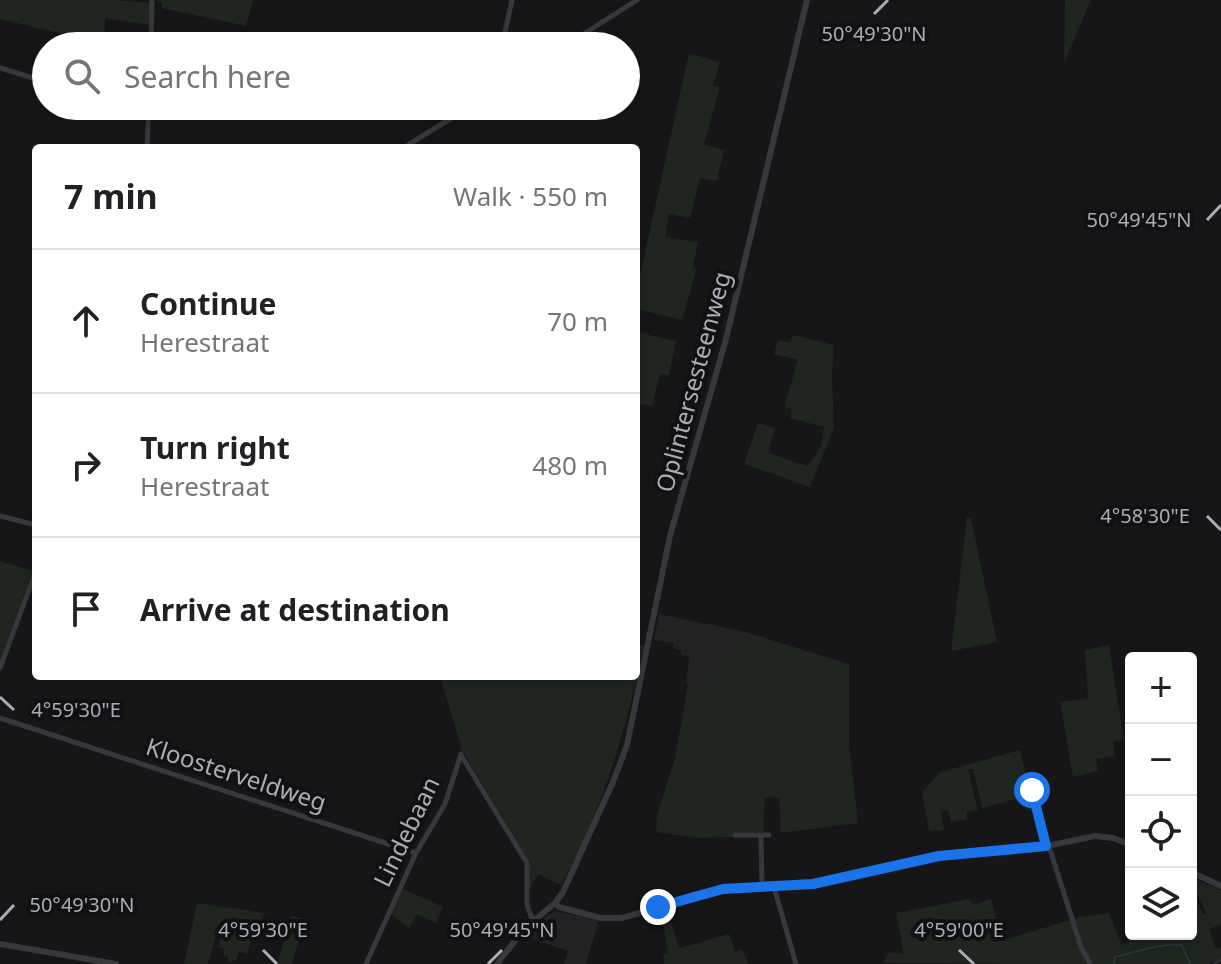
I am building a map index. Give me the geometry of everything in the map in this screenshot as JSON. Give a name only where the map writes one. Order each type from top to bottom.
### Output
[{"type":"street","points":[[151,32],[152,0]]},
{"type":"street","points":[[505,32],[512,0]]},
{"type":"street","points":[[587,32],[637,0]]},
{"type":"street","name":"Oplintersesteenweg","points":[[555,903],[575,869],[627,745],[670,536],[729,329],[807,0]]},
{"type":"street","points":[[0,68],[32,78]]},
{"type":"street","points":[[147,144],[148,120]]},
{"type":"street","points":[[409,144],[448,120]]},
{"type":"street","points":[[0,516],[32,524]]},
{"type":"street","points":[[0,668],[32,582]]},
{"type":"street","name":"Kloosterveldweg","points":[[0,718],[416,853]]},
{"type":"street","name":"Lindebaan","points":[[366,964],[416,853],[445,804],[461,754],[527,863],[527,905],[533,921]]},
{"type":"street","points":[[1032,790],[1081,947],[1090,964]]},
{"type":"street","points":[[735,835],[769,835]]},
{"type":"street","points":[[761,835],[762,886]]},
{"type":"street","points":[[499,964],[517,937],[555,903],[559,907],[612,919],[723,889],[813,884],[939,856],[1048,846],[1095,836],[1125,843]]},
{"type":"street","points":[[1197,875],[1221,886]]},
{"type":"street","points":[[774,887],[796,964]]},
{"type":"street","points":[[0,944],[116,964]]},
{"type":"shaded area","points":[[0,0],[150,3],[149,25],[105,18],[104,32],[54,32],[0,19]]},
{"type":"shaded area","points":[[156,0],[253,0],[246,26],[162,8],[162,3]]},
{"type":"shaded area","points":[[1065,0],[1091,0],[1064,63]]},
{"type":"shaded area","points":[[689,53],[720,62],[713,85],[720,87],[704,144],[724,150],[717,181],[700,178],[690,218],[669,214],[665,237],[698,242],[693,267],[697,268],[682,320],[640,310],[640,275]]},
{"type":"shaded area","points":[[640,333],[676,341],[669,375],[660,374],[652,406],[640,404]]},
{"type":"shaded area","points":[[793,335],[834,345],[834,428],[810,487],[744,464],[758,423],[775,428],[768,453],[808,466],[821,446],[824,427],[790,418],[792,409],[784,407],[798,360],[774,354],[778,340],[790,343]]},
{"type":"shaded area","points":[[967,517],[971,518],[997,642],[951,651]]},
{"type":"shaded area","points":[[0,561],[32,571],[32,574],[0,660]]},
{"type":"shaded area","points":[[659,614],[742,631],[711,686],[686,684],[689,656],[681,655],[681,650],[673,648],[674,643],[654,640]]},
{"type":"shaded area","points":[[742,631],[849,664],[849,745],[858,823],[781,833],[779,798],[765,797],[763,832],[735,832],[734,837],[697,838],[656,832],[657,815],[675,758],[688,684],[711,686]]},
{"type":"shaded area","points":[[1109,645],[1124,739],[1113,742],[1115,756],[1096,759],[1098,771],[1073,777],[1060,702],[1088,698],[1085,650]]},
{"type":"shaded area","points":[[441,680],[636,680],[612,768],[589,828],[561,885],[538,874],[528,893],[528,860],[462,750]]},
{"type":"shaded area","points":[[1020,750],[1031,795],[982,808],[973,769],[968,769],[978,812],[967,812],[967,819],[951,822],[948,810],[941,812],[944,830],[929,831],[922,792],[941,772]]},
{"type":"shaded area","points":[[1197,880],[1221,890],[1221,925],[1209,929],[1215,947],[1221,948],[1221,961],[1207,964],[1092,964],[1085,954],[1074,918],[1109,913],[1122,945],[1135,940],[1197,940],[1197,901],[1204,915],[1206,913],[1197,894]]},
{"type":"shaded area","points":[[401,888],[443,907],[436,923],[417,914],[409,928],[390,913]]},
{"type":"shaded area","points":[[970,899],[973,905],[991,899],[996,920],[1000,920],[1007,939],[1070,920],[1086,964],[883,963],[889,952],[904,954],[896,913]]},
{"type":"shaded area","points":[[197,903],[264,913],[257,938],[252,937],[247,954],[239,951],[236,960],[228,963],[228,956],[223,955],[224,948],[219,947],[222,925],[219,924],[208,964],[184,964]]},
{"type":"shaded area","points":[[667,909],[679,948],[729,934],[735,951],[742,949],[749,964],[664,964],[663,954],[668,954],[661,910]]},
{"type":"shaded area","points":[[554,911],[599,920],[586,964],[564,964],[568,951],[527,937],[534,925]]},
{"type":"shaded area","points":[[291,916],[305,919],[292,964],[277,964]]},
{"type":"waterway","points":[[1114,964],[1115,957],[1173,945],[1182,945],[1190,964]]},
{"type":"waterway","points":[[1214,964],[1221,960]]},
{"type":"route","points":[[658,907],[723,889],[794,887],[939,856],[1046,846],[1032,790]]}]
